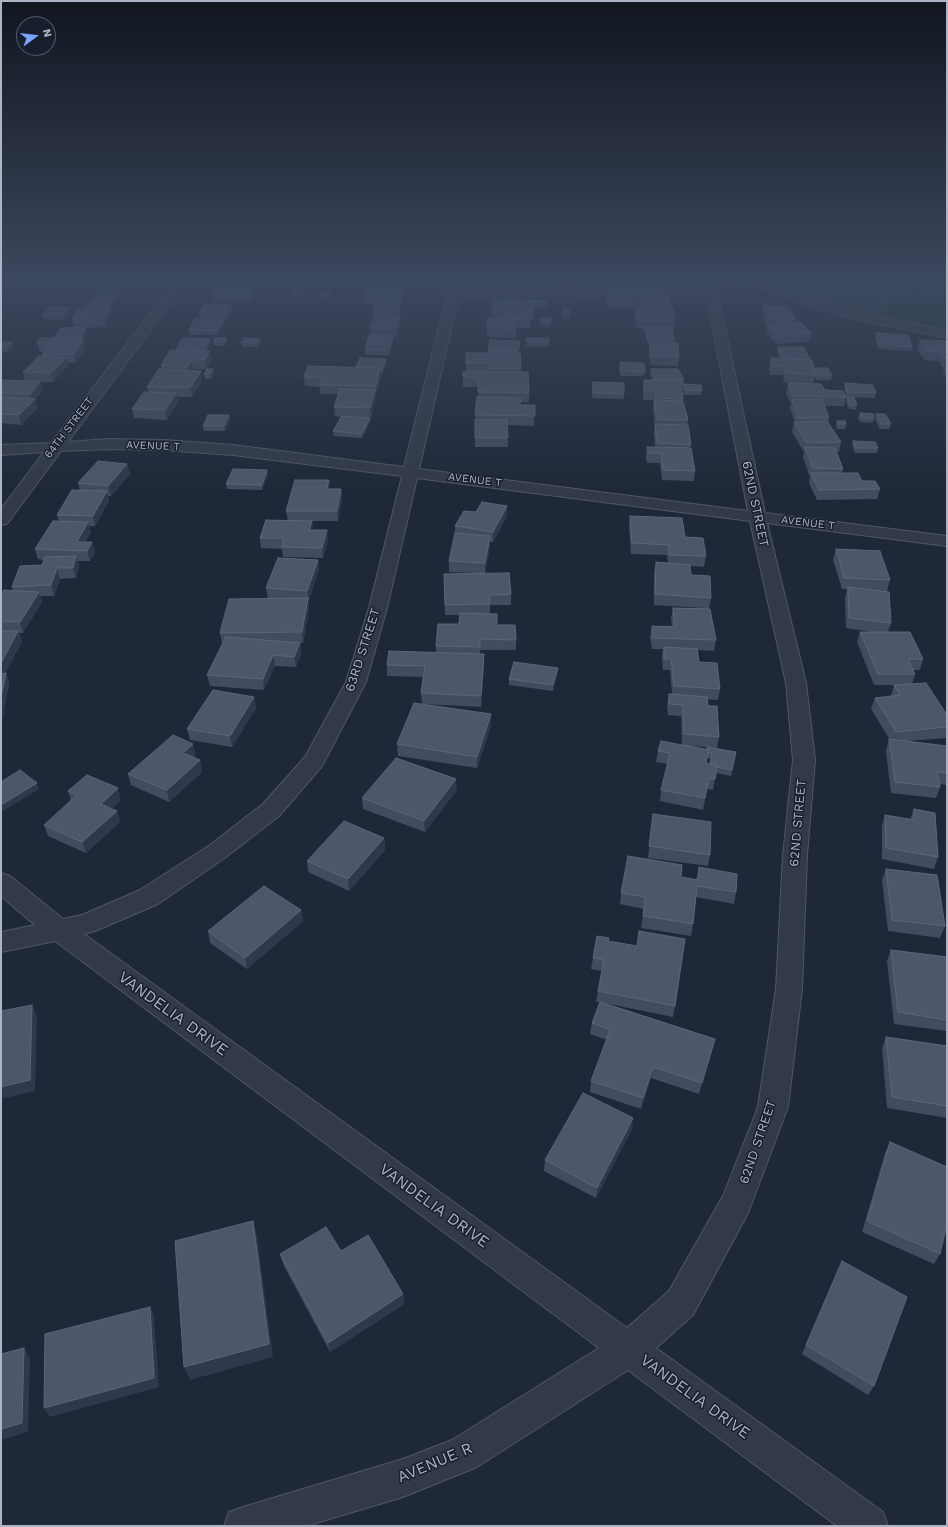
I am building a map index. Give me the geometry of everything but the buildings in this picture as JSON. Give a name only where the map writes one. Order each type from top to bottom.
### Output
[{"type":"street","name":"64TH STREET","points":[[1,520],[129,349]]},
{"type":"street","name":"63RD STREET","points":[[1,942],[86,924],[149,897],[218,851],[270,810],[314,761],[356,682],[378,608],[440,349]]},
{"type":"street","name":"62ND STREET","points":[[630,1349],[681,1303],[737,1202],[773,1107],[789,989],[795,855],[804,760],[796,683],[757,517],[724,349]]},
{"type":"street","name":"AVENUE T","points":[[1,450],[108,444],[233,450],[947,541]]},
{"type":"street","name":"VANDELIA DRIVE","points":[[1,882],[59,930],[869,1526]]},
{"type":"street","name":"AVENUE R","points":[[242,1526],[404,1478],[464,1454],[630,1349]]}]
